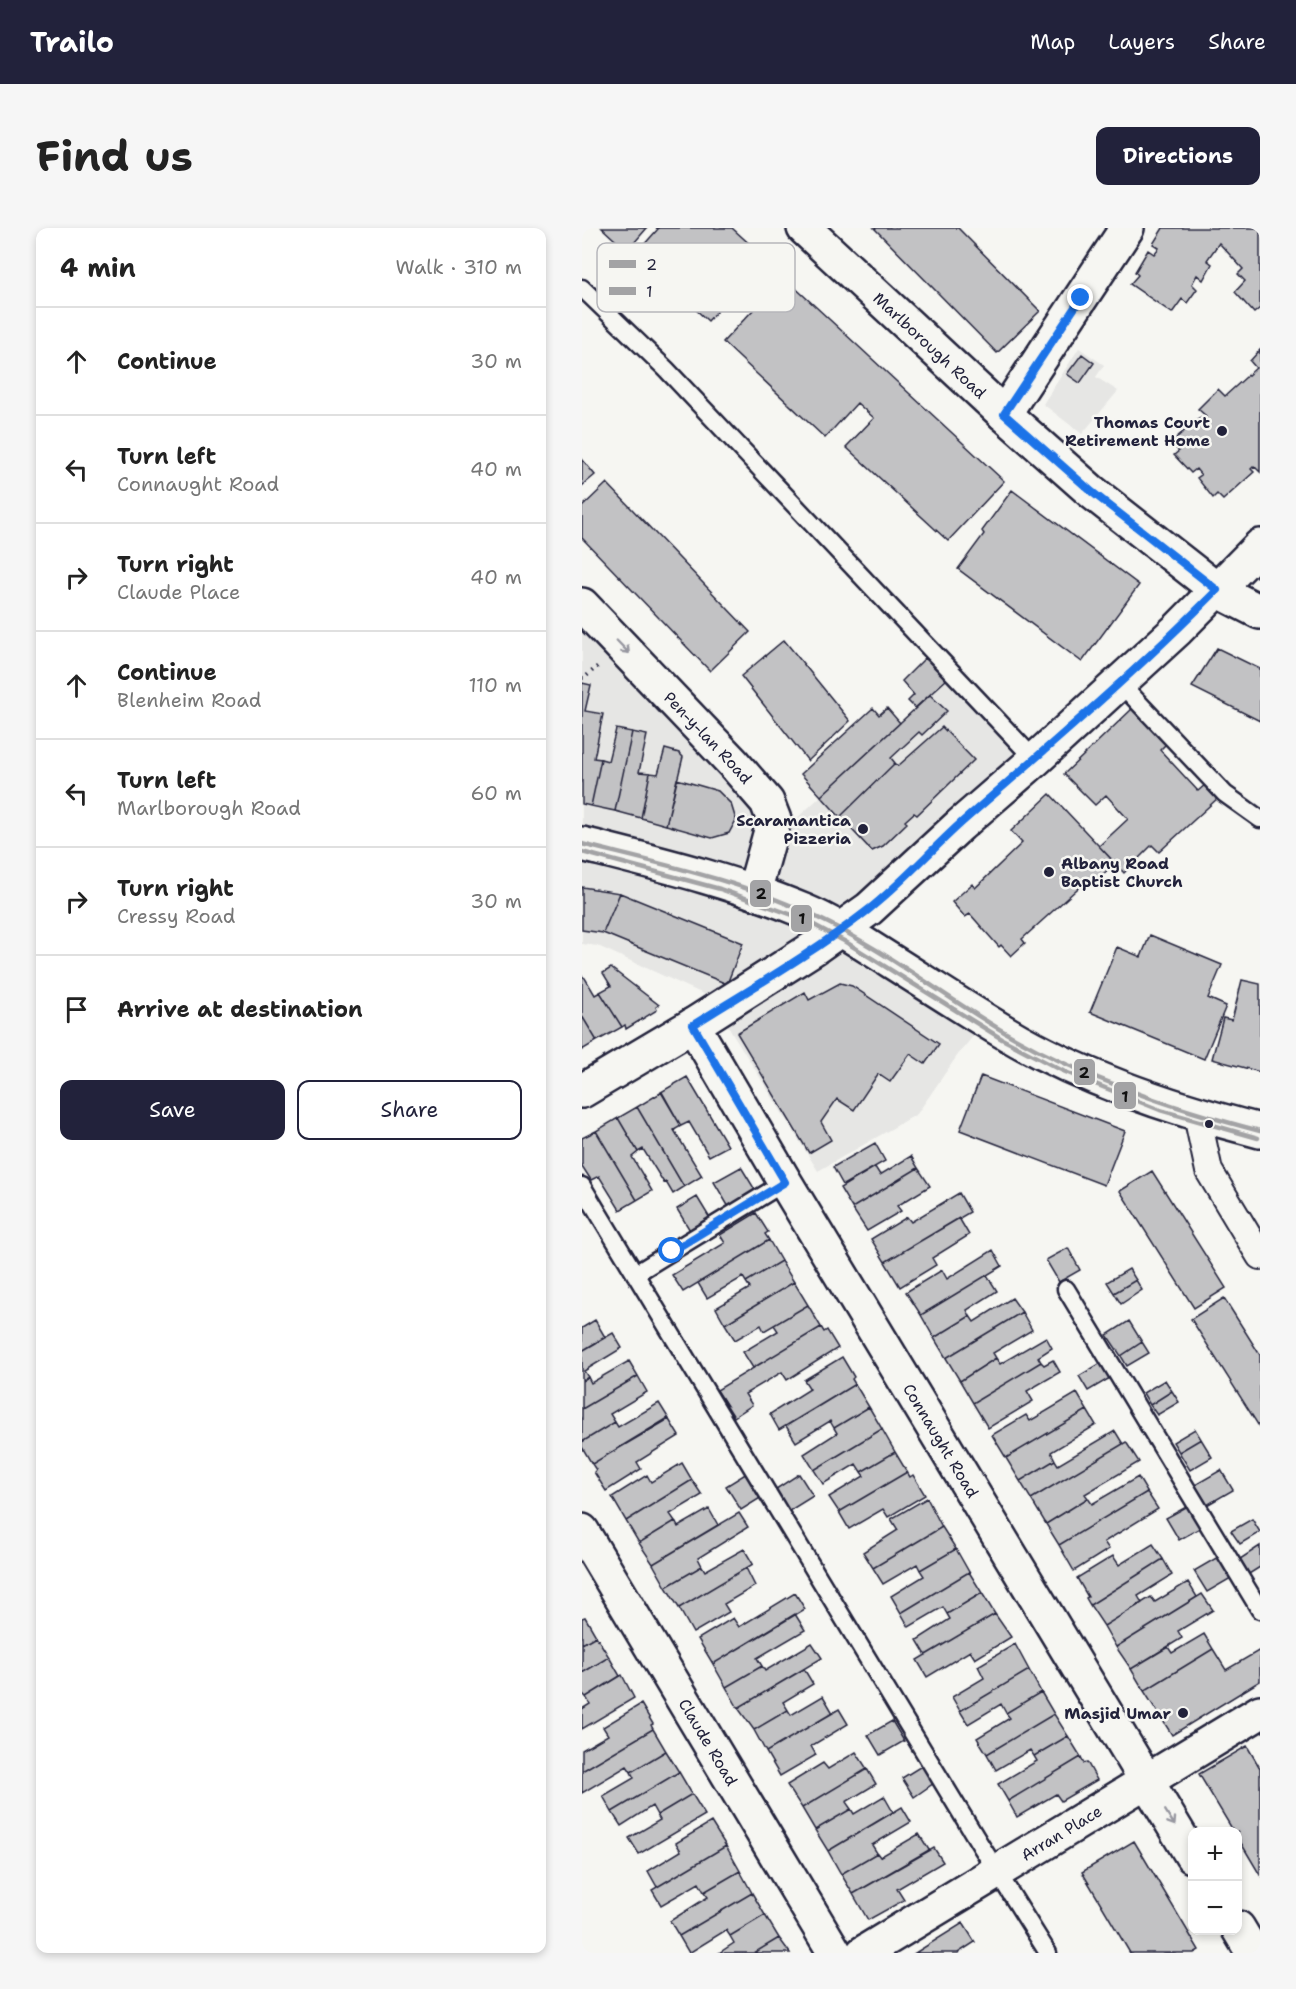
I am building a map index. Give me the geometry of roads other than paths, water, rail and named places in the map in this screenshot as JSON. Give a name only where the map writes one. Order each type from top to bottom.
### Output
[{"type":"street","name":"Marlborough Road","points":[[804,228],[1004,414],[1092,492],[1217,590],[1260,612]]},
{"type":"street","points":[[1004,414],[1127,228]]},
{"type":"street","points":[[582,1091],[693,1025],[842,930],[870,909],[960,825],[1120,683],[1178,629],[1260,546]]},
{"type":"street","name":"Pen-y-lan Road","points":[[582,605],[734,764],[767,802],[774,820],[754,892]]},
{"type":"street","points":[[582,844],[664,864],[754,892],[804,911],[842,930],[1007,1034],[1081,1071],[1197,1115],[1260,1131]]},
{"type":"street","name":"Connaught Road","points":[[693,1025],[785,1182],[1188,1849]]},
{"type":"street","points":[[1197,1115],[1209,1171],[1260,1256]]},
{"type":"street","name":"Claude Road","points":[[582,1531],[835,1953]]},
{"type":"street","name":"Arran Place","points":[[863,1953],[1260,1712]]},
{"type":"street","points":[[1242,1935],[1253,1953]]},
{"type":"lane","points":[[582,288],[597,302]]},
{"type":"lane","points":[[607,312],[666,369],[1035,760]]},
{"type":"lane","points":[[1120,683],[1225,794],[1260,819]]},
{"type":"lane","points":[[635,1274],[785,1182]]},
{"type":"lane","points":[[582,1186],[1048,1953]]},
{"type":"lane","points":[[1066,1289],[1260,1610]]},
{"type":"place","name":"Thomas Court Retirement Home","points":[[1222,431]]},
{"type":"place","name":"Scaramantica Pizzeria","points":[[863,829]]},
{"type":"place","name":"Albany Road Baptist Church","points":[[1049,872]]},
{"type":"place","name":"Masjid Umar","points":[[1183,1713]]}]
